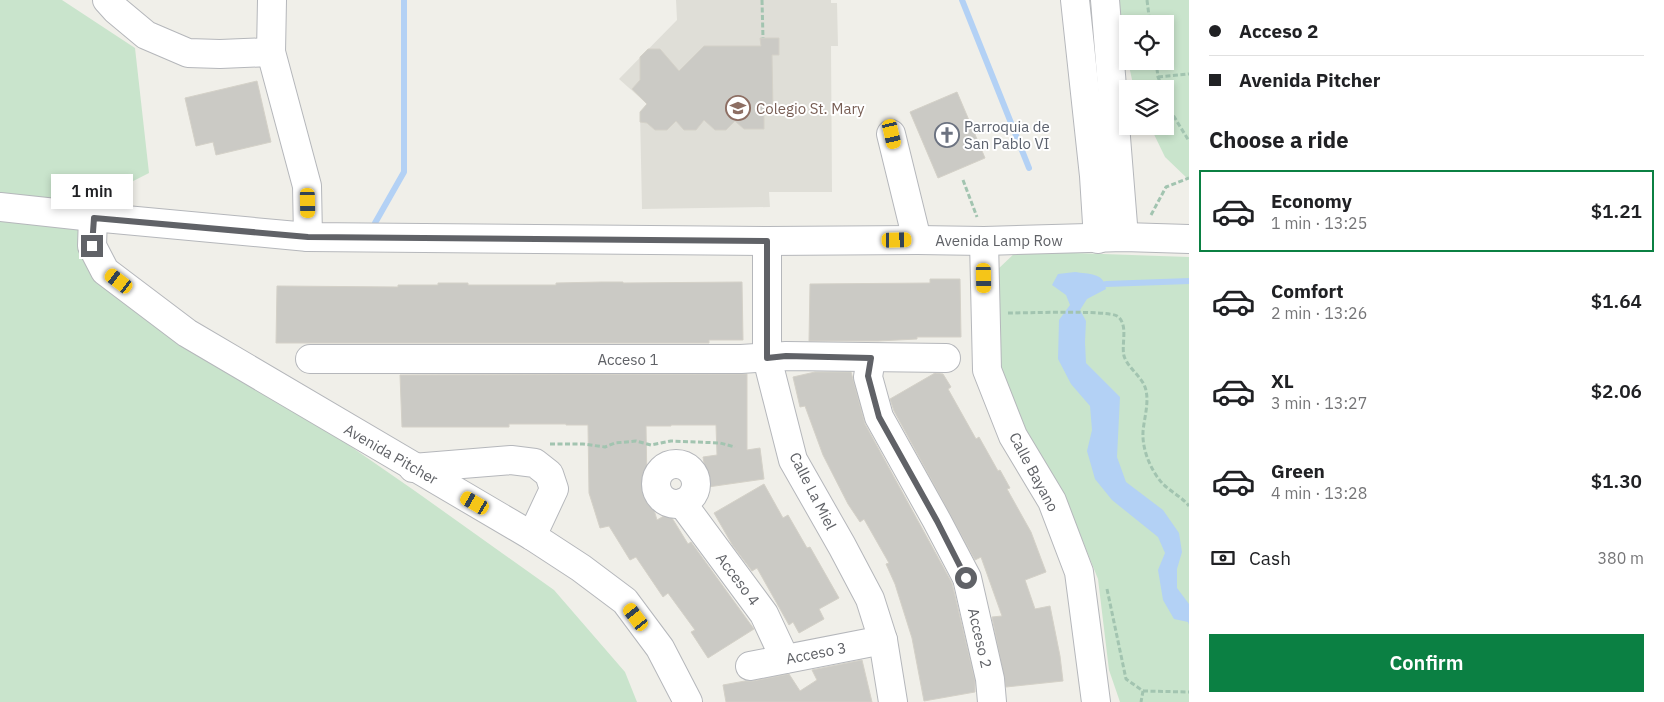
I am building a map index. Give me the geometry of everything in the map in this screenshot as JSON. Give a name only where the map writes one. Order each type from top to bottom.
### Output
[{"type":"street","points":[[107,0],[146,35],[188,53],[272,52]]},
{"type":"street","points":[[272,0],[272,52],[307,186],[308,237]]},
{"type":"street","points":[[1075,0],[1094,176],[1120,238]]},
{"type":"street","points":[[1105,0],[1120,238]]},
{"type":"street","points":[[892,134],[917,240]]},
{"type":"street","name":"Avenida Lamp Row","points":[[0,207],[94,218],[308,237],[767,241],[984,241],[1120,238],[1189,240]]},
{"type":"street","name":"Avenida Pitcher","points":[[94,218],[92,246],[105,271],[188,333],[532,536],[582,568],[625,601],[660,648],[688,702]]},
{"type":"street","name":"Calle La Miel","points":[[767,241],[767,358],[793,460],[870,599],[883,640],[893,702]]},
{"type":"street","name":"Calle Bayano","points":[[984,241],[987,370],[1013,436],[1052,501],[1079,572],[1096,702]]},
{"type":"street","name":"Acceso 1","points":[[310,359],[767,358],[786,356],[946,358]]},
{"type":"street","name":"Acceso 2","points":[[871,358],[868,376],[879,417],[937,521],[966,578],[990,679],[992,702]]},
{"type":"street","points":[[414,468],[511,460],[535,463],[549,474],[554,490],[532,536]]},
{"type":"street","name":"Acceso 4","points":[[682,503],[764,614],[785,659]]},
{"type":"street","name":"Acceso 3","points":[[750,666],[883,640]]},
{"type":"path","points":[[762,0],[763,38]]},
{"type":"path","points":[[1147,0],[1149,15]]},
{"type":"path","points":[[1157,70],[1159,80]]},
{"type":"path","points":[[1158,77],[1189,74]]},
{"type":"path","points":[[1174,116],[1189,141]]},
{"type":"path","points":[[1120,238],[1166,187],[1189,178]]},
{"type":"path","points":[[985,312],[1094,313],[1112,314],[1119,317],[1123,323],[1124,357],[1145,385],[1147,396],[1143,434],[1146,454],[1155,475],[1189,506]]},
{"type":"path","points":[[1143,691],[1189,692]]},
{"type":"shaded area","name":"Colegio St. Mary","points":[[676,0],[831,0],[831,3],[837,3],[838,46],[831,46],[832,192],[769,192],[770,207],[642,209],[640,112],[647,104],[619,79],[677,20]]},
{"type":"green space","points":[[0,0],[62,0],[135,48],[149,173],[90,203],[92,246],[187,333],[554,590],[625,672],[637,702],[0,702]]},
{"type":"green space","points":[[1114,0],[1189,0],[1189,180],[1165,157],[1154,135],[1174,135],[1174,80],[1132,80],[1130,70],[1174,70],[1174,15],[1119,15],[1119,22]]},
{"type":"green space","points":[[1017,251],[1189,257],[1189,702],[1120,702],[1109,670],[1098,579],[1074,519],[1056,485],[1018,425],[999,371],[996,271]]},
{"type":"water","points":[[1075,272],[1095,275],[1103,280],[1105,284],[1106,289],[1087,299],[1080,310],[1086,321],[1086,363],[1120,397],[1117,457],[1126,482],[1163,510],[1179,533],[1182,552],[1177,569],[1177,588],[1189,604],[1189,625],[1188,622],[1174,619],[1163,600],[1158,570],[1165,553],[1158,537],[1112,500],[1095,479],[1087,451],[1092,430],[1090,406],[1071,384],[1058,359],[1059,320],[1070,305],[1066,295],[1052,285],[1058,274]]},
{"type":"building","points":[[760,38],[779,38],[779,55],[772,55],[773,113],[764,113],[764,129],[744,129],[735,121],[726,130],[715,130],[704,120],[696,130],[684,130],[676,121],[667,130],[655,130],[647,123],[640,122],[640,112],[647,104],[632,89],[640,80],[640,57],[648,49],[660,49],[679,71],[704,46],[761,46]]},
{"type":"building","points":[[257,81],[271,142],[216,155],[213,142],[196,146],[185,98]]},
{"type":"building","name":"Parroquia de San Pablo VI","points":[[957,92],[985,158],[938,178],[910,112]]},
{"type":"building","points":[[930,279],[960,279],[961,337],[917,337],[917,339],[878,341],[809,341],[810,284],[930,283]]},
{"type":"building","points":[[742,282],[743,340],[709,340],[709,343],[276,343],[277,286],[398,287],[398,285],[438,285],[438,283],[556,285],[556,283]]},
{"type":"building","points":[[815,372],[851,372],[865,424],[952,583],[975,681],[975,692],[924,701],[912,638],[895,584],[886,564],[889,563],[864,519],[860,522],[848,504],[823,455],[805,406],[800,407],[793,377]]},
{"type":"building","points":[[935,373],[943,374],[951,387],[948,389],[976,439],[979,437],[998,471],[1000,470],[1010,488],[1007,489],[1031,532],[1046,572],[1025,580],[1035,609],[1050,606],[1063,681],[1006,687],[992,617],[1002,616],[981,557],[975,560],[894,411],[890,399]]},
{"type":"building","points":[[747,374],[747,450],[760,448],[764,479],[708,487],[703,457],[717,455],[716,425],[646,426],[647,486],[657,520],[669,513],[688,544],[691,542],[754,629],[708,658],[691,632],[695,630],[668,593],[663,597],[636,557],[630,560],[609,526],[600,528],[589,493],[588,425],[509,424],[509,427],[402,427],[400,375]]},
{"type":"building","points":[[764,484],[783,518],[788,515],[807,548],[810,547],[839,598],[819,609],[824,619],[799,633],[793,622],[789,625],[757,568],[752,571],[733,546],[714,513]]},
{"type":"building","points":[[862,660],[872,702],[726,702],[723,685],[789,674],[800,691],[817,680],[812,670]]},
{"type":"waterway","points":[[375,223],[404,172],[404,0]]},
{"type":"waterway","points":[[962,0],[1029,168]]},
{"type":"waterway","points":[[1106,284],[1189,281]]},
{"type":"place","name":"Colegio St. Mary","points":[[738,108]]},
{"type":"place","name":"Parroquia de San Pablo VI","points":[[947,135]]},
{"type":"route","points":[[92,246],[94,218],[308,237],[767,241],[767,358],[786,356],[871,358],[868,376],[879,417],[937,521],[966,578]]}]
